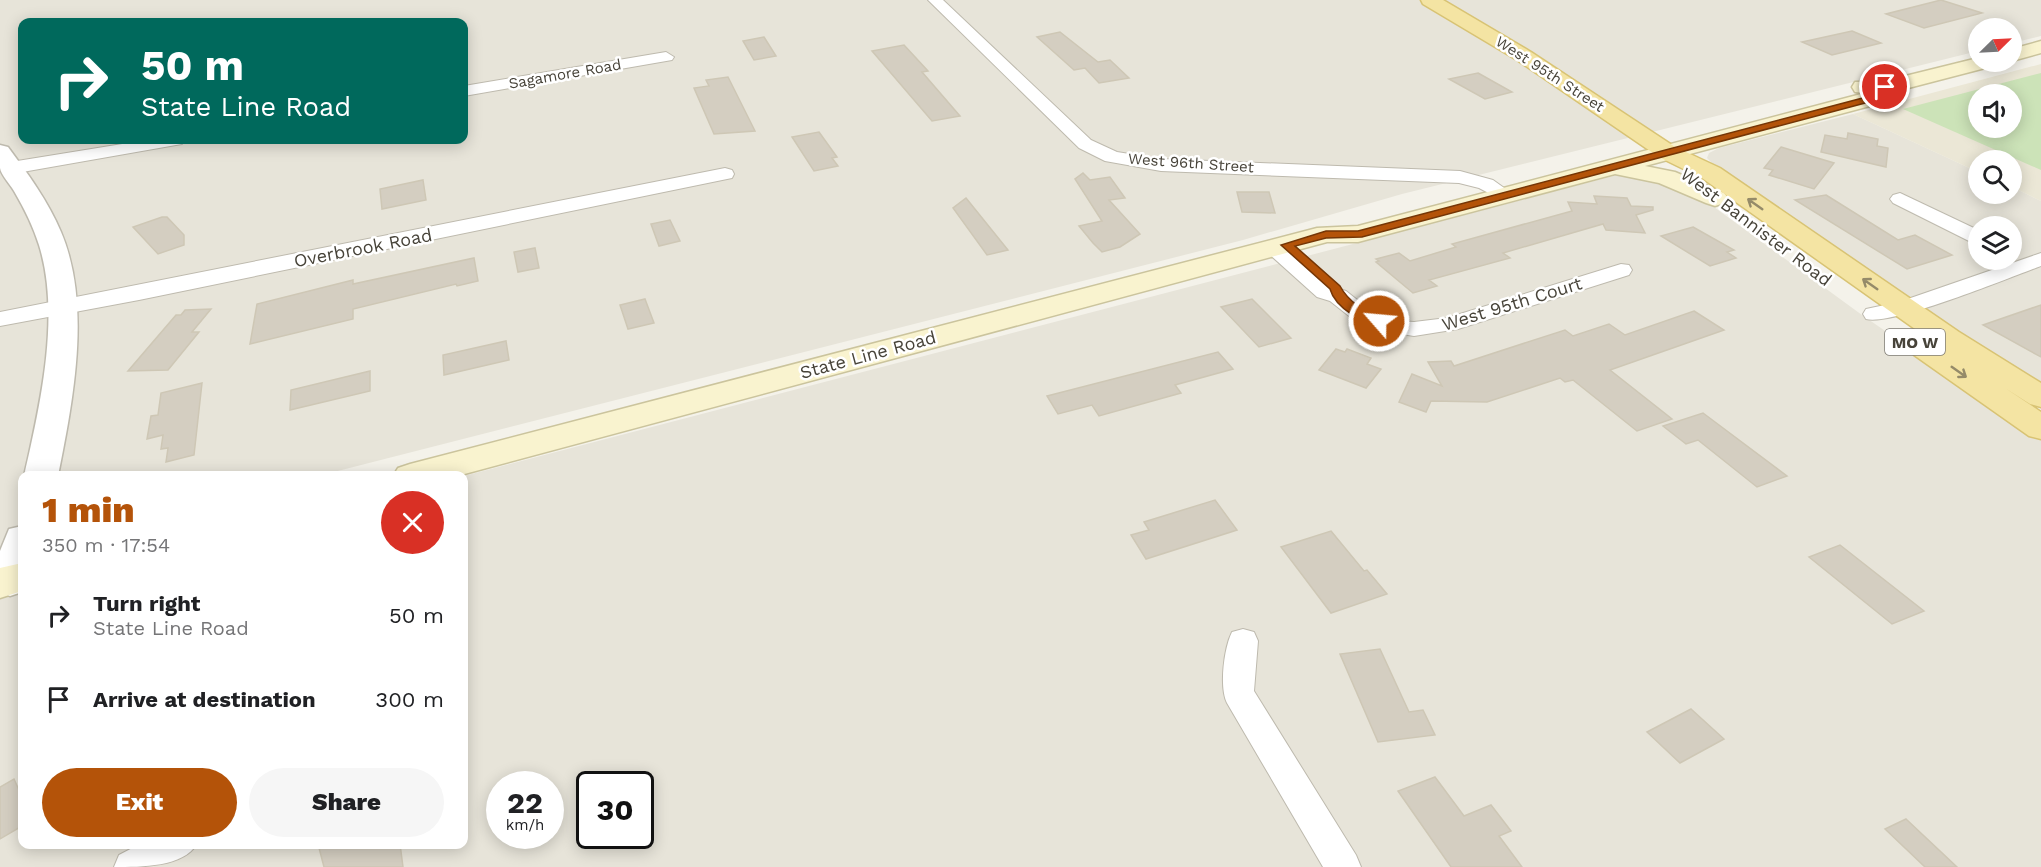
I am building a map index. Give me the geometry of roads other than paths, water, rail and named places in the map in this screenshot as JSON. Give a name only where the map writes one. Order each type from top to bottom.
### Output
[{"type":"main road","name":"West 95th Street","points":[[1430,0],[1524,56],[1659,146]]},
{"type":"main road","points":[[2022,52],[2041,47]]},
{"type":"main road","name":"State Line Road","points":[[429,471],[1326,234],[1358,234],[1496,190],[1659,146],[1877,97],[1885,87],[1968,66]]},
{"type":"main road","name":"State Line Road","points":[[1496,190],[1610,167],[1659,146]]},
{"type":"main road","name":"West Bannister Road","points":[[1659,146],[1677,170],[1790,255],[2041,428]]},
{"type":"main road","name":"West Bannister Road","points":[[1659,146],[1711,173],[1905,308],[2041,397]]},
{"type":"main road","points":[[1610,167],[1666,177],[1715,198]]},
{"type":"street","name":"West 96th Street","points":[[935,0],[1061,123],[1085,144],[1112,157],[1161,165],[1460,177],[1496,190]]},
{"type":"street","name":"Sagamore Road","points":[[468,90],[666,57]]},
{"type":"street","points":[[42,471],[60,367],[57,261],[32,201],[5,160],[142,144]]},
{"type":"street","name":"Overbrook Road","points":[[0,319],[725,174]]},
{"type":"street","points":[[1900,199],[1968,233]]},
{"type":"street","name":"West 95th Court","points":[[1281,247],[1325,292],[1338,296],[1362,315],[1414,329],[1450,324],[1621,270]]},
{"type":"street","points":[[1874,314],[1905,308],[2027,258]]},
{"type":"street","points":[[14,582],[18,560]]},
{"type":"street","points":[[1243,641],[1238,693],[1343,867]]},
{"type":"street","points":[[132,867],[169,849]]},
{"type":"street","points":[[180,849],[182,867]]}]
